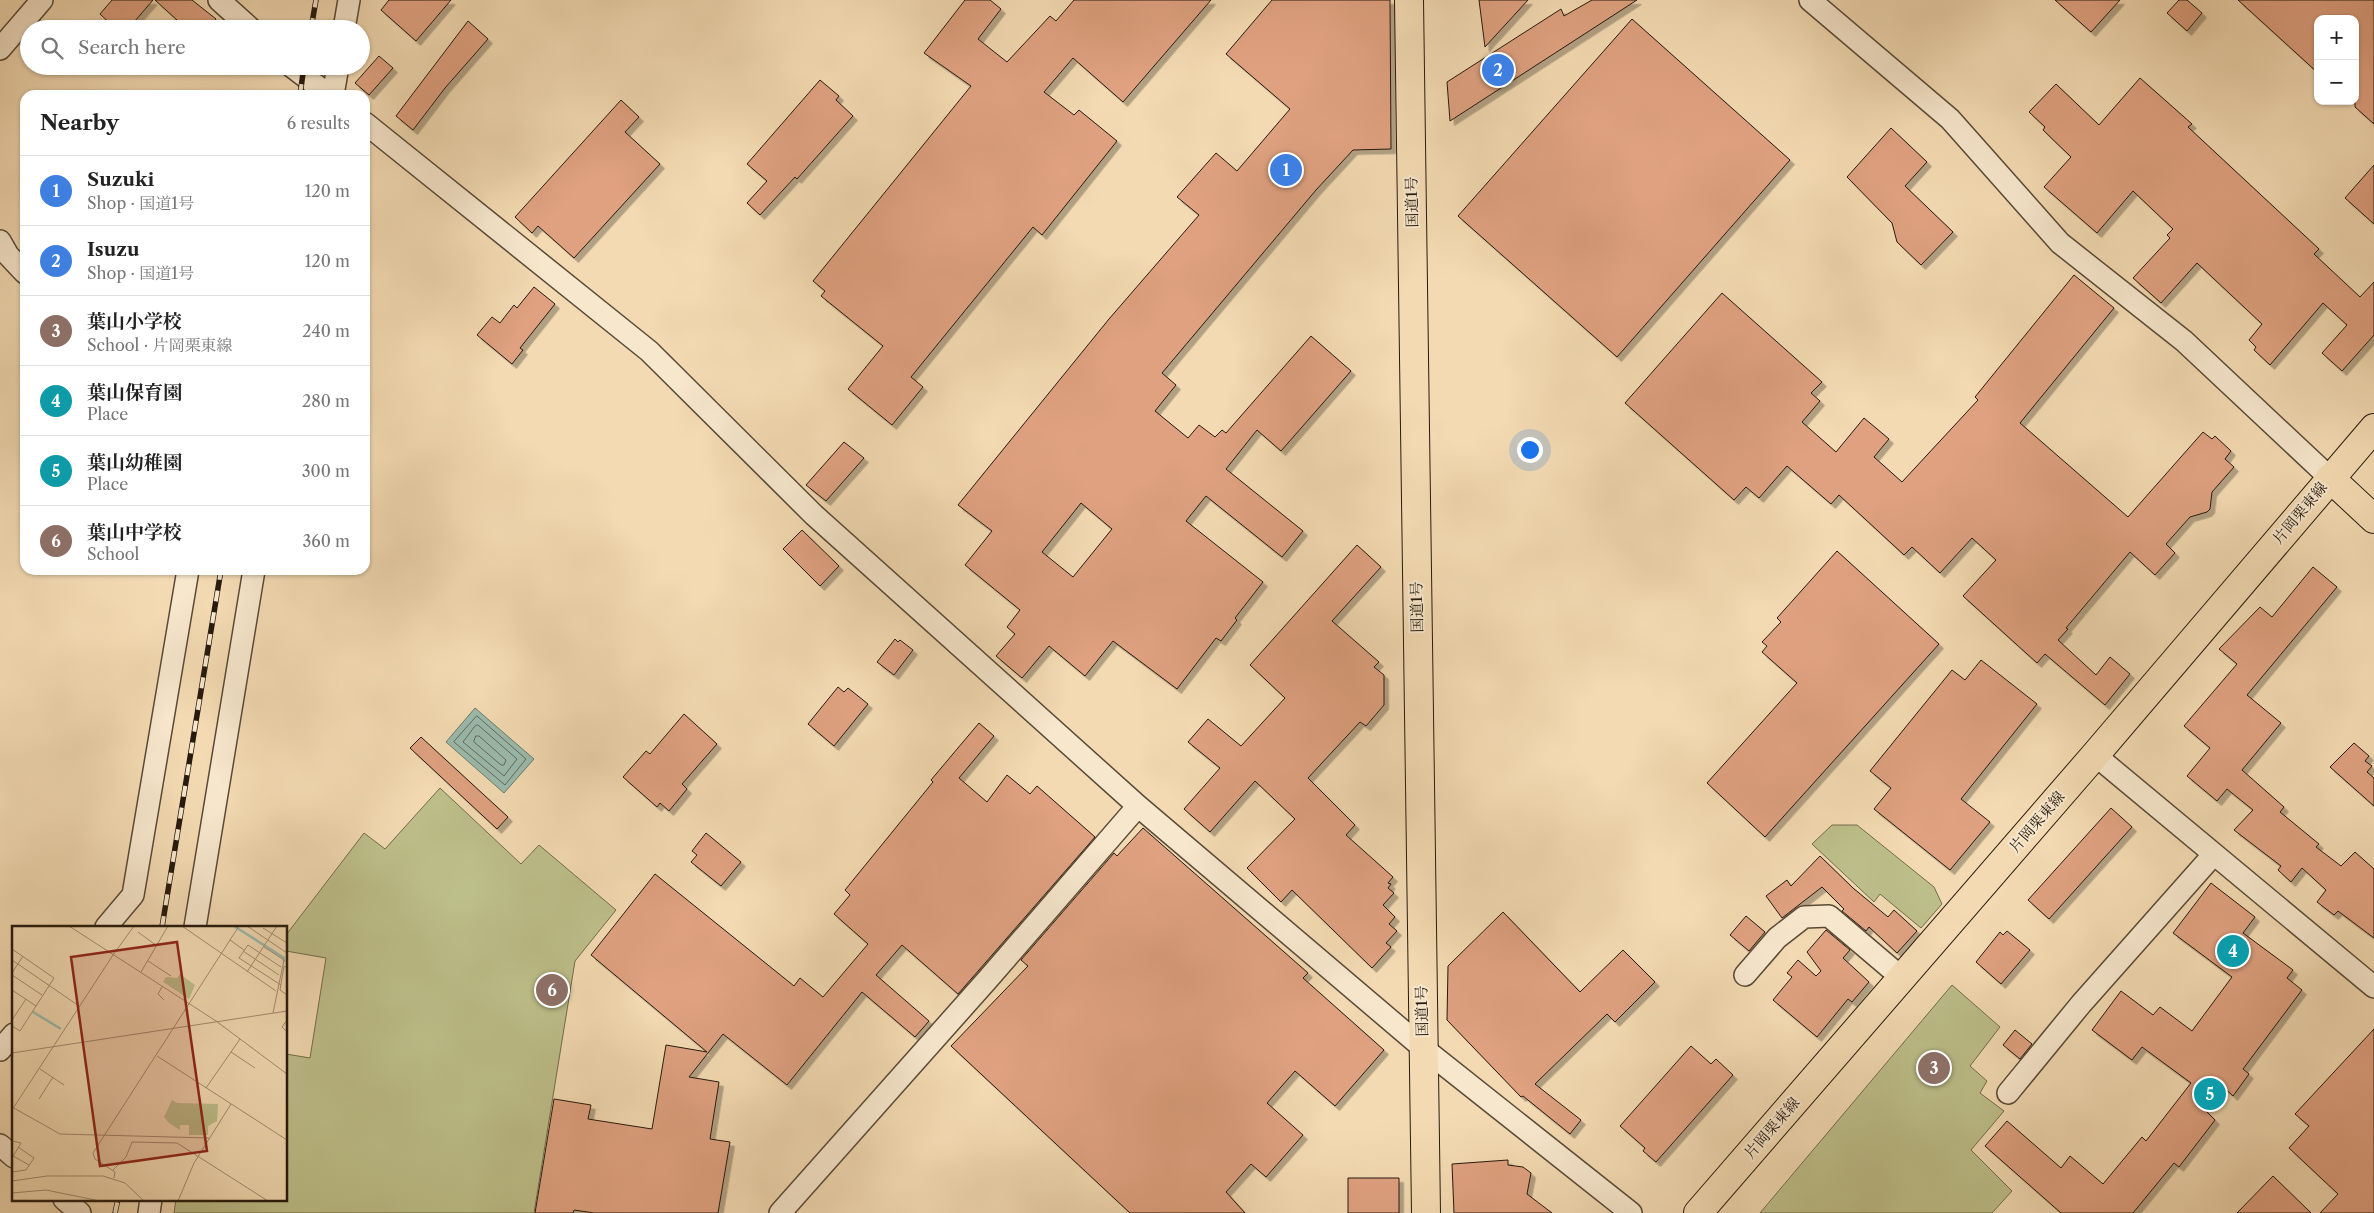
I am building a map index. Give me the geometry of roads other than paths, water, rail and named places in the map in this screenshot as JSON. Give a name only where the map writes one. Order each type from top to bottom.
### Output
[{"type":"main road","name":"国道1号","points":[[1410,0],[1426,1213]]},
{"type":"main road","name":"片岡栗東線","points":[[1698,1213],[2094,756],[2374,428]]},
{"type":"main road","points":[[2330,478],[2374,519]]},
{"type":"street","points":[[25,20],[42,0]]},
{"type":"street","points":[[219,0],[240,20]]},
{"type":"street","points":[[346,20],[349,0]]},
{"type":"street","points":[[1822,3],[1950,119],[2060,243],[2184,341],[2330,478]]},
{"type":"street","points":[[0,49],[20,26]]},
{"type":"street","points":[[303,75],[322,90]]},
{"type":"street","points":[[334,90],[336,75]]},
{"type":"street","points":[[370,127],[649,352],[814,515],[1138,806],[1423,1048],[1631,1213]]},
{"type":"street","points":[[0,241],[8,256],[20,268]]},
{"type":"street","points":[[107,926],[133,895],[187,575]]},
{"type":"street","points":[[195,926],[253,575]]},
{"type":"street","points":[[2094,756],[2371,981]]},
{"type":"street","points":[[780,1213],[988,979],[1138,806]]},
{"type":"street","points":[[2008,1093],[2087,996],[2214,854]]},
{"type":"street","points":[[1745,975],[1778,938],[1804,917],[1829,916],[1902,978]]},
{"type":"street","points":[[0,1050],[12,1036]]},
{"type":"street","points":[[0,1145],[12,1155]]},
{"type":"street","points":[[65,1200],[80,1213]]},
{"type":"street","points":[[149,1213],[151,1200]]},
{"type":"water","points":[[475,708],[534,759],[504,793],[446,742]]},
{"type":"railway","points":[[313,20],[316,0]]},
{"type":"railway","points":[[301,90],[303,75]]},
{"type":"railway","points":[[162,926],[220,575]]},
{"type":"railway","points":[[115,1213],[118,1200]]},
{"type":"place","name":"Isuzu","points":[[1498,70]]},
{"type":"place","name":"Suzuki","points":[[1286,170]]},
{"type":"place","name":"葉山保育園","points":[[2233,951]]},
{"type":"place","name":"葉山中学校","points":[[552,990]]},
{"type":"place","name":"葉山小学校","points":[[1934,1068]]},
{"type":"place","name":"葉山幼稚園","points":[[2210,1094]]}]
